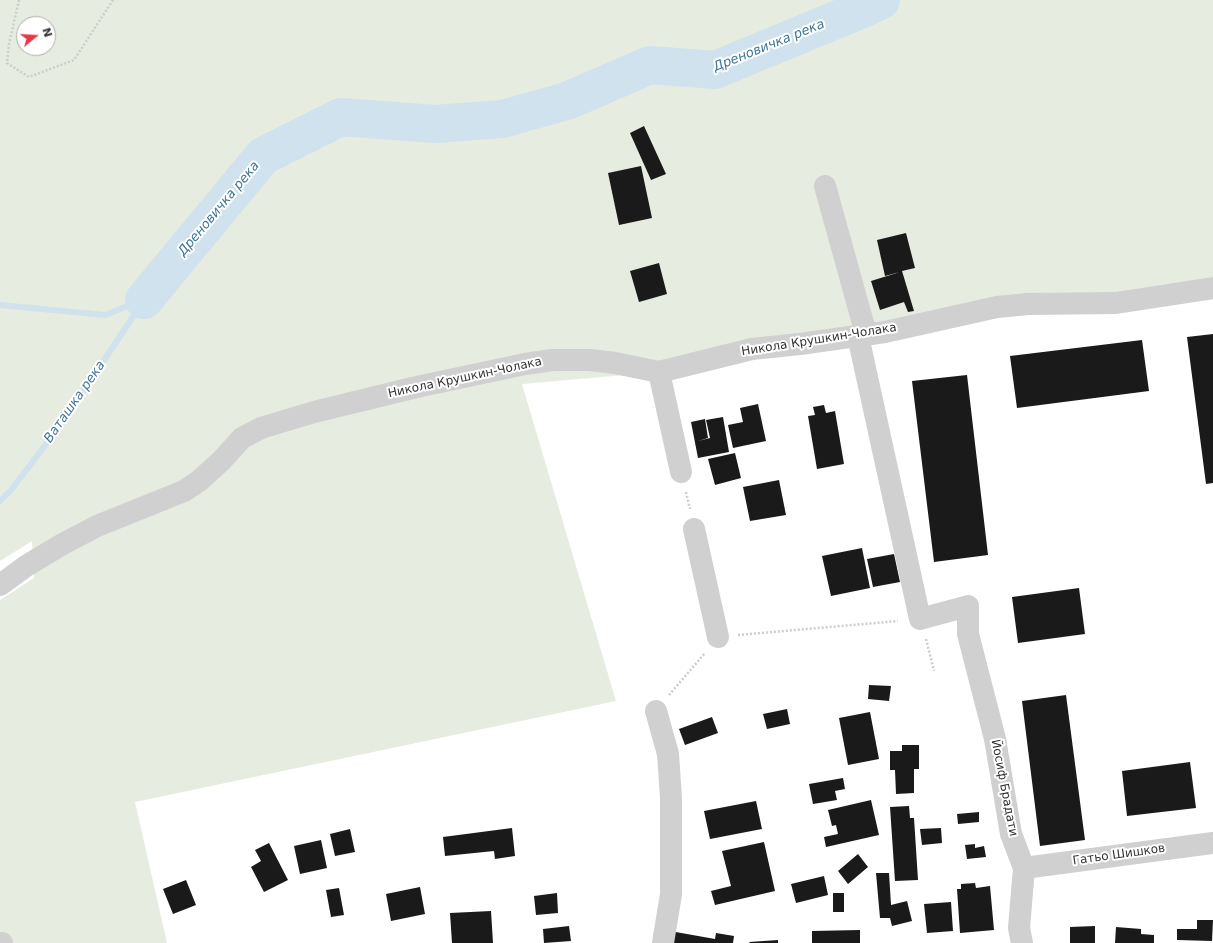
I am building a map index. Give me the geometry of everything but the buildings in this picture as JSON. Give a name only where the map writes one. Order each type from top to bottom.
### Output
[{"type":"street","points":[[824,186],[862,335],[920,619]]},
{"type":"street","name":"Никола Крушкин-Чолака","points":[[0,586],[26,566],[97,526],[184,491],[199,481],[221,461],[242,438],[261,428],[314,412],[525,364],[552,360],[615,363],[659,372],[752,349],[885,332],[997,307],[1028,304],[1116,303],[1213,288]]},
{"type":"street","points":[[659,372],[681,472]]},
{"type":"street","points":[[694,529],[718,637]]},
{"type":"street","name":"Йосиф Брадати","points":[[920,619],[968,606],[968,634],[995,739],[1011,834],[1024,868],[1019,928],[1022,943]]},
{"type":"street","points":[[656,711],[668,754],[671,798],[671,894],[663,943]]},
{"type":"street","name":"Гатьо Шишков","points":[[1024,868],[1213,843]]},
{"type":"path","points":[[19,0],[8,44],[7,63],[29,77],[74,60],[113,0]]},
{"type":"path","points":[[681,472],[694,529]]},
{"type":"path","points":[[656,711],[718,637],[920,619],[934,670]]},
{"type":"shaded area","points":[[0,0],[1213,0],[1213,288],[1081,300],[659,372],[522,384],[616,701],[135,802],[167,943],[0,943],[0,600],[34,578],[32,541],[0,561]]},
{"type":"waterway","name":"Дреновичка река","points":[[144,300],[263,156],[341,117],[435,124],[502,119],[567,101],[650,65],[715,70],[881,0]]},
{"type":"waterway","name":"Дреновичка река","points":[[0,305],[105,315],[143,300]]},
{"type":"waterway","name":"Ваташка река","points":[[0,501],[11,490],[63,422],[144,300]]}]
